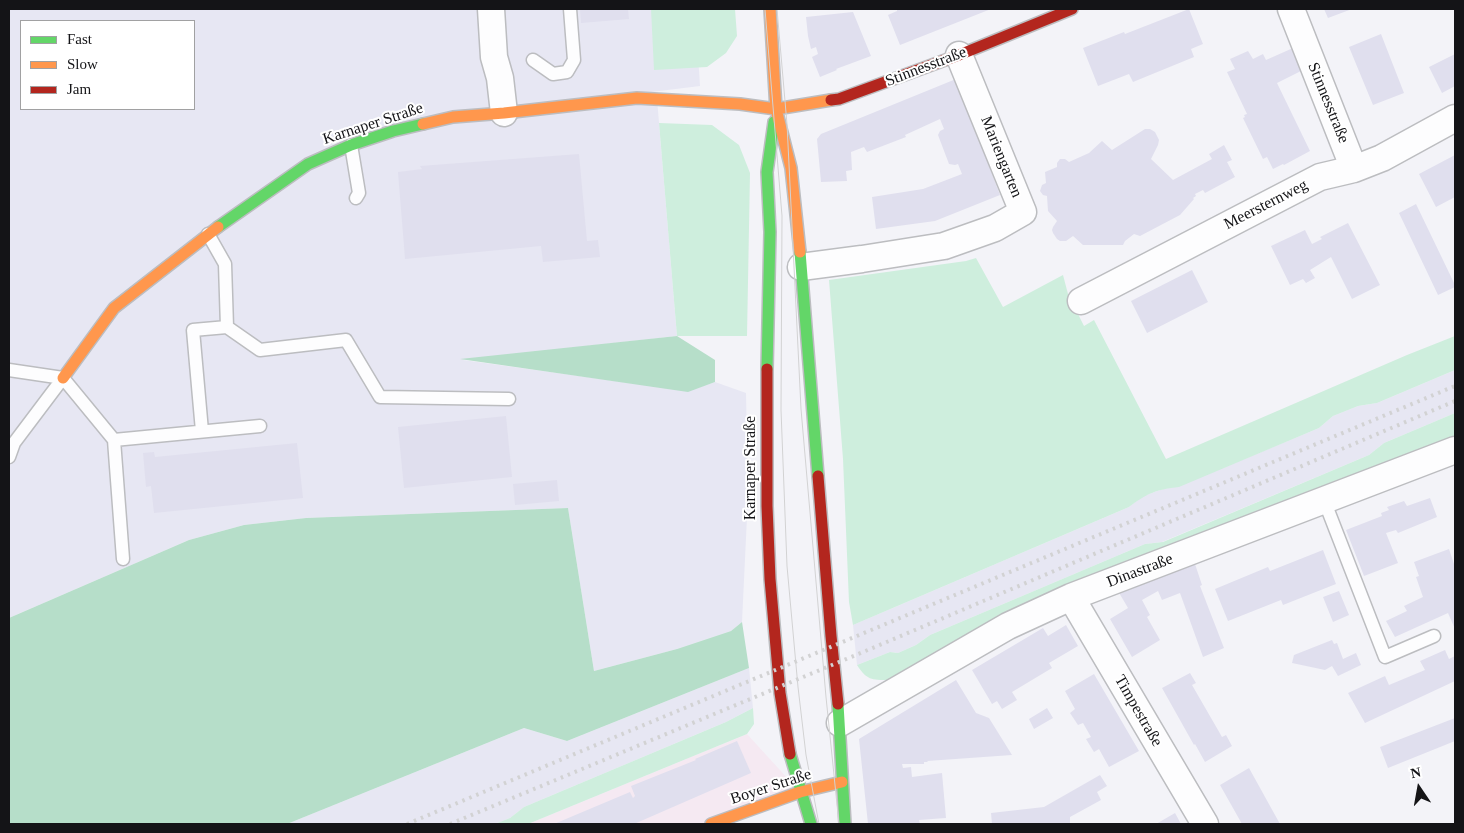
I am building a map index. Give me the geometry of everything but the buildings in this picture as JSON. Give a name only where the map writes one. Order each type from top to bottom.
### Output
[{"type":"main road","name":"Karnaper Straße","points":[[770,9],[776,109],[791,168],[801,267],[840,724],[845,824]]},
{"type":"main road","name":"Stinnesstraße","points":[[776,109],[839,99],[959,55],[1072,9]]},
{"type":"main road","name":"Karnaper Straße","points":[[62,378],[114,308],[208,234],[308,164],[351,145],[393,131],[453,117],[637,98],[740,104],[776,109]]},
{"type":"main road","name":"Karnaper Straße","points":[[776,109],[767,172],[770,232],[767,347],[767,515],[770,579],[780,693],[791,758],[811,824]]},
{"type":"main road","name":"Boyer Straße","points":[[711,824],[800,792],[842,782]]},
{"type":"street","points":[[491,9],[494,57],[500,78],[504,113]]},
{"type":"street","name":"Stinnesstraße","points":[[1291,9],[1354,169]]},
{"type":"street","name":"Mariengarten","points":[[801,267],[944,246],[995,228],[1023,212],[959,55]]},
{"type":"street","name":"Meersternweg","points":[[1077,303],[1320,177],[1354,169],[1382,158],[1455,118]]},
{"type":"street","name":"Dinastraße","points":[[840,724],[1008,626],[1071,597],[1455,450]]},
{"type":"street","name":"Timpestraße","points":[[1071,597],[1205,824]]},
{"type":"lane","points":[[534,60],[553,74],[567,72],[574,60],[570,9]]},
{"type":"lane","points":[[351,145],[359,193],[356,198]]},
{"type":"lane","points":[[208,234],[225,264],[227,327]]},
{"type":"lane","points":[[202,431],[193,330],[227,327],[260,350],[346,340],[380,396],[509,399]]},
{"type":"lane","points":[[9,370],[62,378],[114,440],[123,559]]},
{"type":"lane","points":[[9,457],[14,443],[62,378]]},
{"type":"lane","points":[[114,440],[260,426]]},
{"type":"lane","points":[[1324,500],[1385,657],[1434,636]]},
{"type":"shaded area","points":[[9,9],[695,9],[700,86],[505,110],[657,99],[677,336],[463,360],[688,391],[715,382],[746,393],[748,496],[742,622],[731,631],[677,649],[594,671],[568,508],[306,518],[244,525],[189,540],[9,618]]},
{"type":"shaded area","points":[[1455,370],[1455,413],[1384,443],[1369,455],[1162,542],[1145,544],[930,635],[916,645],[898,653],[890,652],[857,665],[853,625],[1129,507],[1143,496],[1179,486],[1319,428],[1333,416],[1358,406],[1377,403]]},
{"type":"shaded area","points":[[749,668],[753,708],[726,722],[524,807],[510,818],[495,824],[287,824],[524,728],[567,741]]},
{"type":"shaded area","points":[[747,734],[800,792],[711,824],[528,824]]},
{"type":"green space","points":[[651,9],[735,9],[737,36],[726,53],[707,67],[654,70]]},
{"type":"green space","points":[[659,123],[712,125],[739,145],[750,173],[747,336],[677,336]]},
{"type":"green space","points":[[976,258],[1003,307],[1063,275],[1068,294],[1084,326],[1094,320],[1166,459],[1455,336],[1455,370],[1377,403],[1358,406],[1333,416],[1319,428],[1179,487],[1152,493],[1129,507],[853,625],[849,602],[843,459],[829,280]]},
{"type":"green space","points":[[677,336],[715,360],[715,382],[688,392],[460,359]]},
{"type":"green space","points":[[1455,413],[1455,438],[889,680],[870,678],[857,665],[890,652],[898,653],[916,645],[930,635],[1145,544],[1163,542],[1369,455],[1384,443]]},
{"type":"green space","points":[[568,508],[594,671],[677,649],[731,631],[742,622],[749,668],[567,741],[524,728],[287,824],[9,824],[9,618],[189,540],[244,525],[306,518]]},
{"type":"green space","points":[[753,708],[754,724],[747,734],[528,824],[495,824],[510,818],[524,807],[726,722]]},
{"type":"tram line","points":[[765,9],[782,216],[781,410],[787,566],[806,755],[819,824]]},
{"type":"tram line","points":[[777,9],[787,124],[801,409],[839,824]]},
{"type":"railway","points":[[407,824],[1455,386]]},
{"type":"railway","points":[[450,824],[856,655],[1455,401]]},
{"type":"traffic: fast","points":[[767,369],[770,232],[767,172],[774,122]]},
{"type":"traffic: fast","points":[[218,227],[308,164],[351,145],[393,131],[423,124]]},
{"type":"traffic: fast","points":[[800,252],[818,476]]},
{"type":"traffic: fast","points":[[838,704],[845,824]]},
{"type":"traffic: fast","points":[[790,754],[811,824]]},
{"type":"traffic: slow","points":[[770,9],[776,109],[791,168],[800,252]]},
{"type":"traffic: slow","points":[[423,124],[453,117],[637,98],[740,104],[776,109],[831,100]]},
{"type":"traffic: slow","points":[[63,378],[114,308],[218,227]]},
{"type":"traffic: slow","points":[[711,824],[800,792],[842,782]]},
{"type":"traffic: jam","points":[[831,100],[839,99],[959,55],[1072,9]]},
{"type":"traffic: jam","points":[[767,369],[767,506],[770,579],[780,693],[790,754]]},
{"type":"traffic: jam","points":[[818,476],[838,704]]}]
